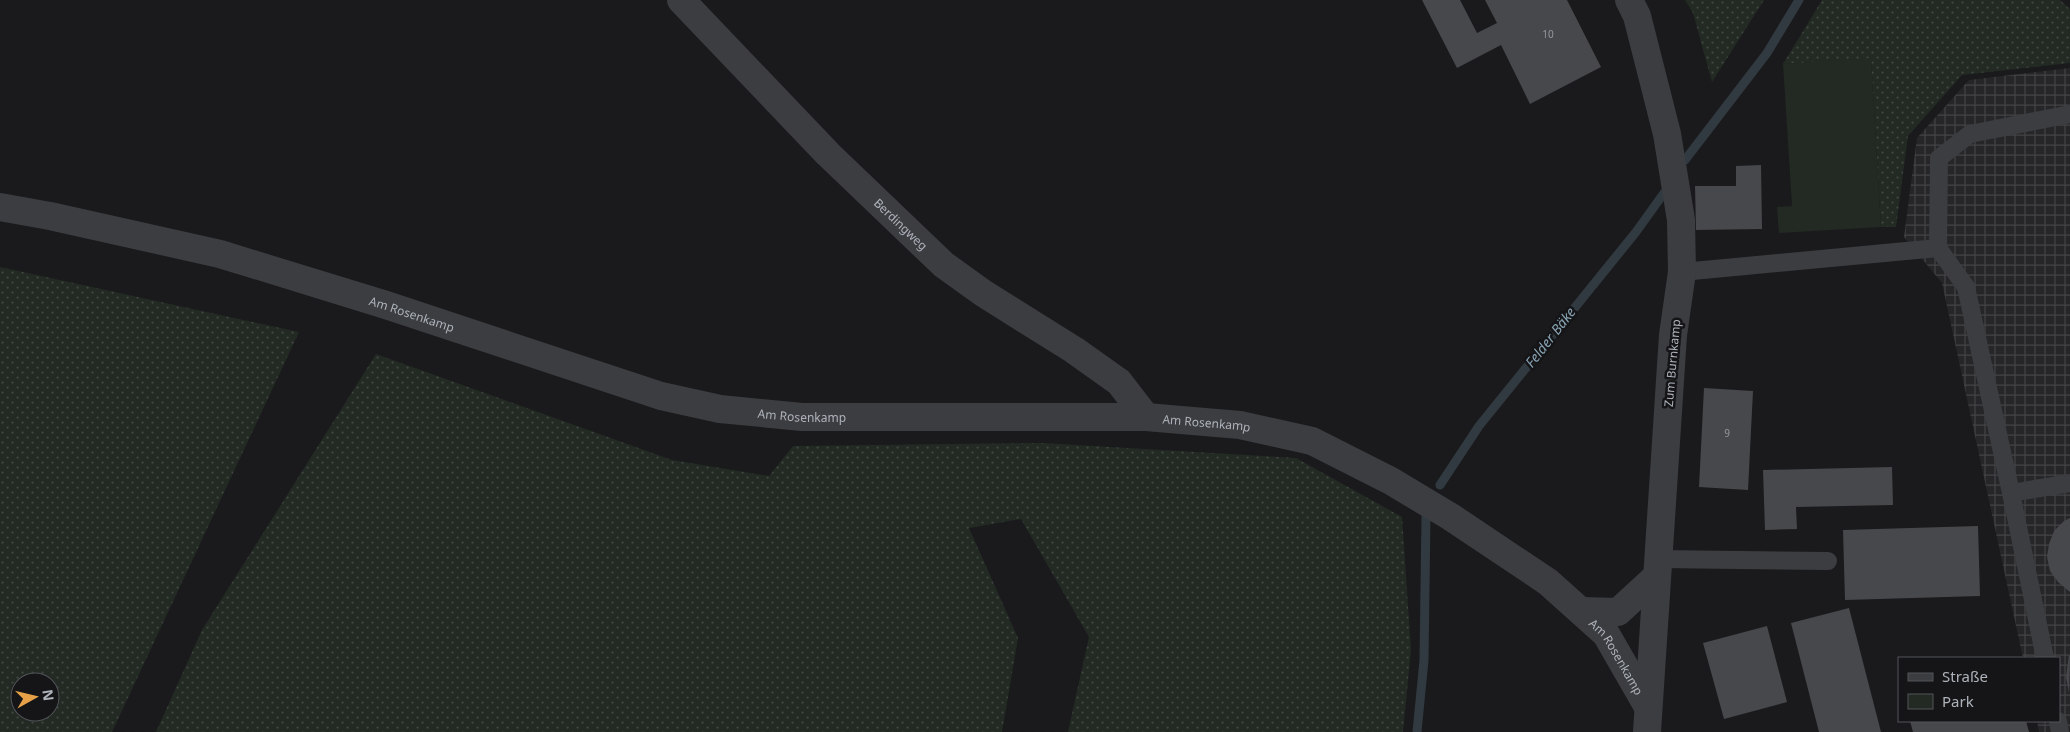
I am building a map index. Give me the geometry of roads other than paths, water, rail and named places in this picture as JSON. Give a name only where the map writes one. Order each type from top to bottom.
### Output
[{"type":"street","name":"Berdingweg","points":[[681,0],[828,154],[944,265],[984,293],[1074,350],[1119,382],[1146,417]]},
{"type":"street","name":"Zum Burnkamp","points":[[1629,0],[1636,16],[1667,134],[1681,220],[1682,272],[1673,335],[1647,720]]},
{"type":"street","name":"Am Rosenkamp","points":[[0,207],[50,216],[220,254],[386,304],[661,396],[720,409],[802,417],[1146,417],[1240,425],[1312,441],[1391,481],[1451,517],[1548,582],[1606,634],[1647,720]]},
{"type":"street","name":"Am Rosenkamp","points":[[1581,611],[1618,612],[1656,568]]},
{"type":"lane","points":[[2045,657],[1966,287],[1938,248],[1939,158],[1970,134],[2070,114]]},
{"type":"lane","points":[[1682,272],[1938,248]]},
{"type":"lane","points":[[2011,493],[2070,483]]},
{"type":"lane","points":[[1656,568],[1828,561]]},
{"type":"waterway","name":"Felder Bäke","points":[[1685,160],[1767,53],[1799,0]]},
{"type":"waterway","name":"Felder Bäke","points":[[1440,485],[1479,426],[1636,232],[1664,193]]},
{"type":"waterway","name":"Felder Bäke","points":[[1417,732],[1424,660],[1426,517]]}]
